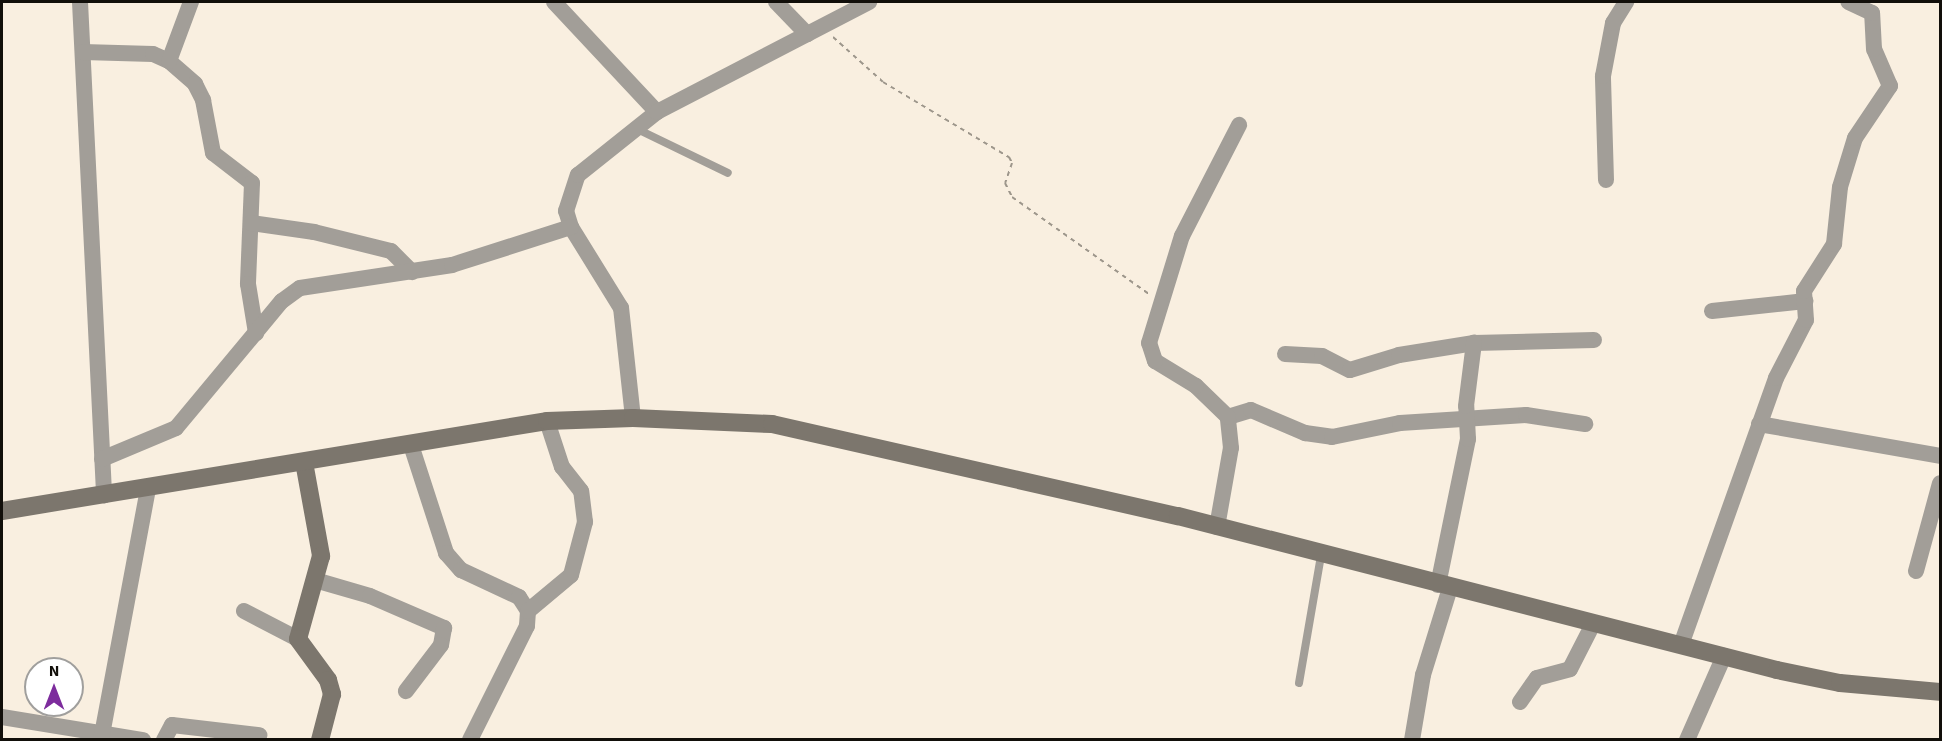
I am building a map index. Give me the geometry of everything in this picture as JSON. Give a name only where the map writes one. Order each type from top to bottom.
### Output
[{"type":"main road","points":[[2,512],[547,421],[633,418],[772,424],[828,434],[1178,516],[1444,587],[1724,656],[1840,682],[1941,692]]},
{"type":"main road","points":[[304,462],[321,556],[298,639],[328,680],[332,694],[320,740]]},
{"type":"street","points":[[80,2],[104,495]]},
{"type":"street","points":[[169,61],[191,2]]},
{"type":"street","points":[[554,2],[657,112]]},
{"type":"street","points":[[776,2],[814,30]]},
{"type":"street","points":[[633,418],[621,308],[571,227],[566,202],[578,176],[634,128],[657,112],[869,2]]},
{"type":"street","points":[[1606,180],[1603,76],[1613,23],[1626,2]]},
{"type":"street","points":[[1681,645],[1776,378],[1806,320],[1804,289],[1834,244],[1840,187],[1855,138],[1890,86],[1874,49],[1877,9],[1848,2]]},
{"type":"street","points":[[83,52],[132,51],[169,61],[195,84],[203,100],[213,153],[251,180],[248,284],[256,333]]},
{"type":"street","points":[[1211,525],[1231,448],[1228,417],[1196,386],[1151,355],[1149,342],[1182,236],[1239,125]]},
{"type":"street","points":[[250,223],[314,232],[391,251],[412,272]]},
{"type":"street","points":[[102,459],[176,428],[256,333],[300,288],[412,272],[482,256],[571,227]]},
{"type":"street","points":[[1712,311],[1805,301]]},
{"type":"street","points":[[1285,354],[1322,356],[1355,370],[1406,353],[1474,343],[1594,340]]},
{"type":"street","points":[[1412,740],[1423,675],[1444,587],[1468,439],[1467,418],[1474,343]]},
{"type":"street","points":[[1228,417],[1251,410],[1305,433],[1332,437],[1400,423],[1467,418],[1540,415],[1586,424]]},
{"type":"street","points":[[528,611],[571,575],[585,522],[581,492],[562,467],[547,421]]},
{"type":"street","points":[[1759,424],[1941,456]]},
{"type":"street","points":[[411,445],[446,553],[461,570],[519,597],[528,611],[527,626],[470,740]]},
{"type":"street","points":[[1916,571],[1941,483]]},
{"type":"street","points":[[101,736],[147,488]]},
{"type":"street","points":[[315,580],[370,596],[444,628],[441,645],[406,692]]},
{"type":"street","points":[[244,611],[298,639]]},
{"type":"street","points":[[1520,702],[1537,678],[1570,669],[1593,624]]},
{"type":"street","points":[[1687,740],[1724,656]]},
{"type":"street","points":[[2,717],[101,736],[143,740]]},
{"type":"street","points":[[164,740],[172,725],[239,736],[259,735]]},
{"type":"lane","points":[[634,128],[728,173]]},
{"type":"lane","points":[[1299,683],[1322,555]]},
{"type":"path","points":[[814,30],[883,82],[1009,157],[1012,163],[1005,183],[1012,197],[1160,302]]}]
